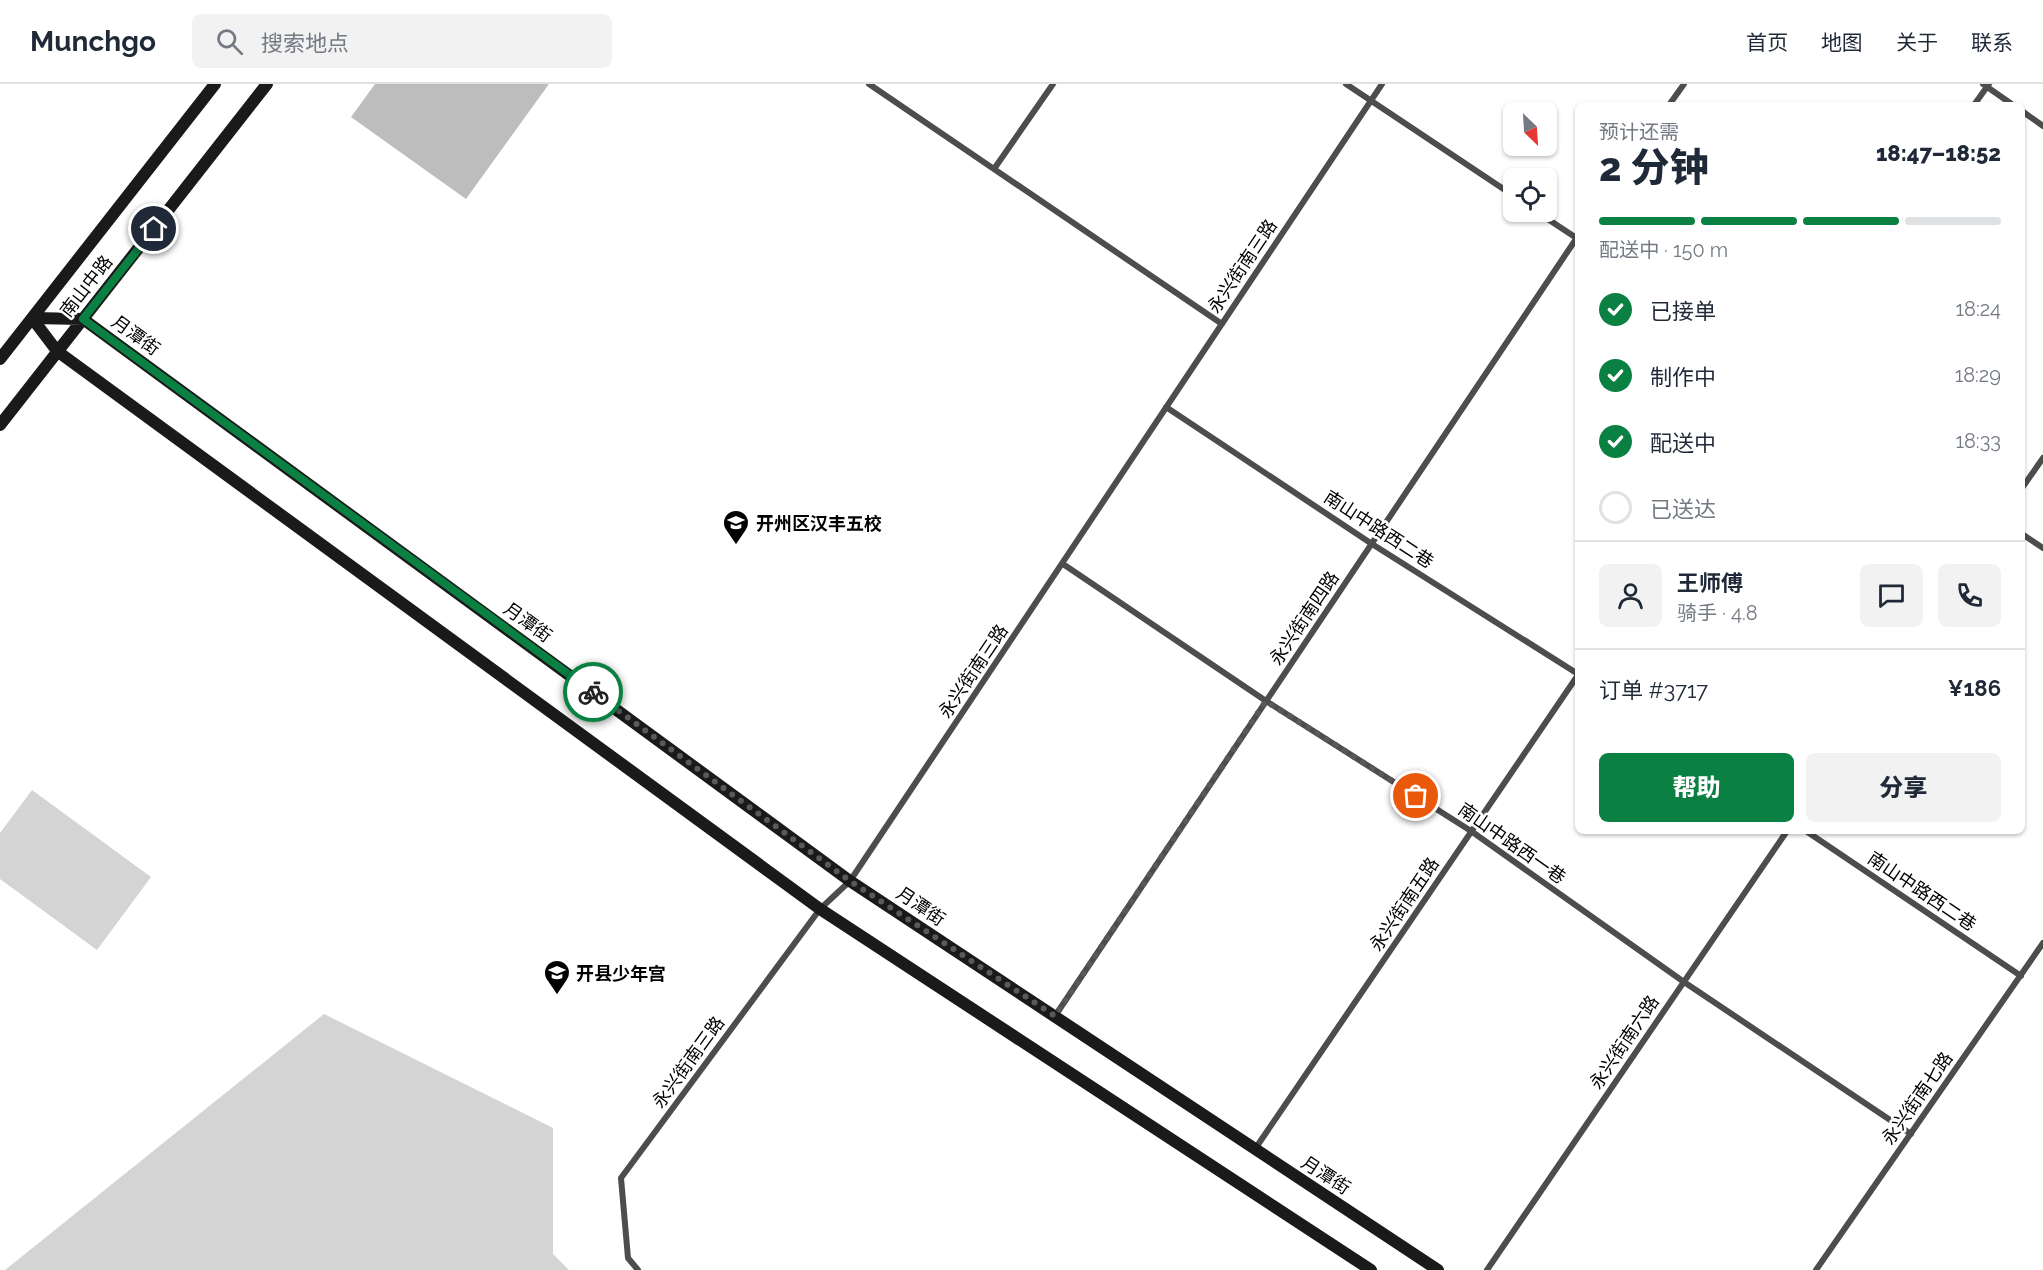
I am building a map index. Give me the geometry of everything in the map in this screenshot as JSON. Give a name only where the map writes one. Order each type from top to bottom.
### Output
[{"type":"street","name":"南山中路","points":[[0,359],[214,84]]},
{"type":"street","name":"南山中路","points":[[0,425],[267,84]]},
{"type":"street","points":[[869,84],[1222,324]]},
{"type":"street","points":[[994,169],[1053,84]]},
{"type":"street","points":[[1346,84],[1503,189]]},
{"type":"street","name":"永兴街南三路","points":[[638,1270],[628,1258],[621,1178],[820,909],[850,881],[1382,84]]},
{"type":"street","points":[[1671,102],[1684,84]]},
{"type":"street","points":[[1976,102],[1986,85],[2009,102]]},
{"type":"street","points":[[2025,113],[2043,126]]},
{"type":"street","points":[[1553,222],[1575,236]]},
{"type":"street","name":"永兴街南四路","points":[[1055,1016],[1575,242]]},
{"type":"street","name":"月潭街","points":[[32,318],[83,319],[850,881],[1438,1270]]},
{"type":"street","points":[[32,318],[57,351],[820,909],[1371,1270]]},
{"type":"street","name":"南山中路西二巷","points":[[1166,407],[1372,543],[1575,672]]},
{"type":"street","points":[[2025,484],[2043,458]]},
{"type":"street","points":[[2025,536],[2043,548]]},
{"type":"street","name":"南山中路西一巷","points":[[1063,564],[1266,701],[1472,831],[1684,982],[1911,1134]]},
{"type":"street","name":"永兴街南五路","points":[[1255,1149],[1575,678]]},
{"type":"street","name":"永兴街南六路","points":[[1487,1270],[1784,834]]},
{"type":"street","name":"南山中路西二巷","points":[[1810,834],[2021,976]]},
{"type":"street","name":"永兴街南七路","points":[[1816,1270],[2043,944]]},
{"type":"shaded area","points":[[32,790],[151,877],[97,950],[0,879],[0,833]]},
{"type":"shaded area","points":[[324,1014],[553,1128],[553,1254],[569,1270],[5,1270]]},
{"type":"building","points":[[375,84],[549,84],[466,199],[351,117]]},
{"type":"way so far","points":[[593,692],[850,881],[1055,1016],[1266,701],[1416,796]]},
{"type":"place","name":"开州区汉丰五校","points":[[736,546]]},
{"type":"place","name":"开县少年宫","points":[[557,996]]},
{"type":"route","points":[[154,229],[83,319],[593,692]]}]
